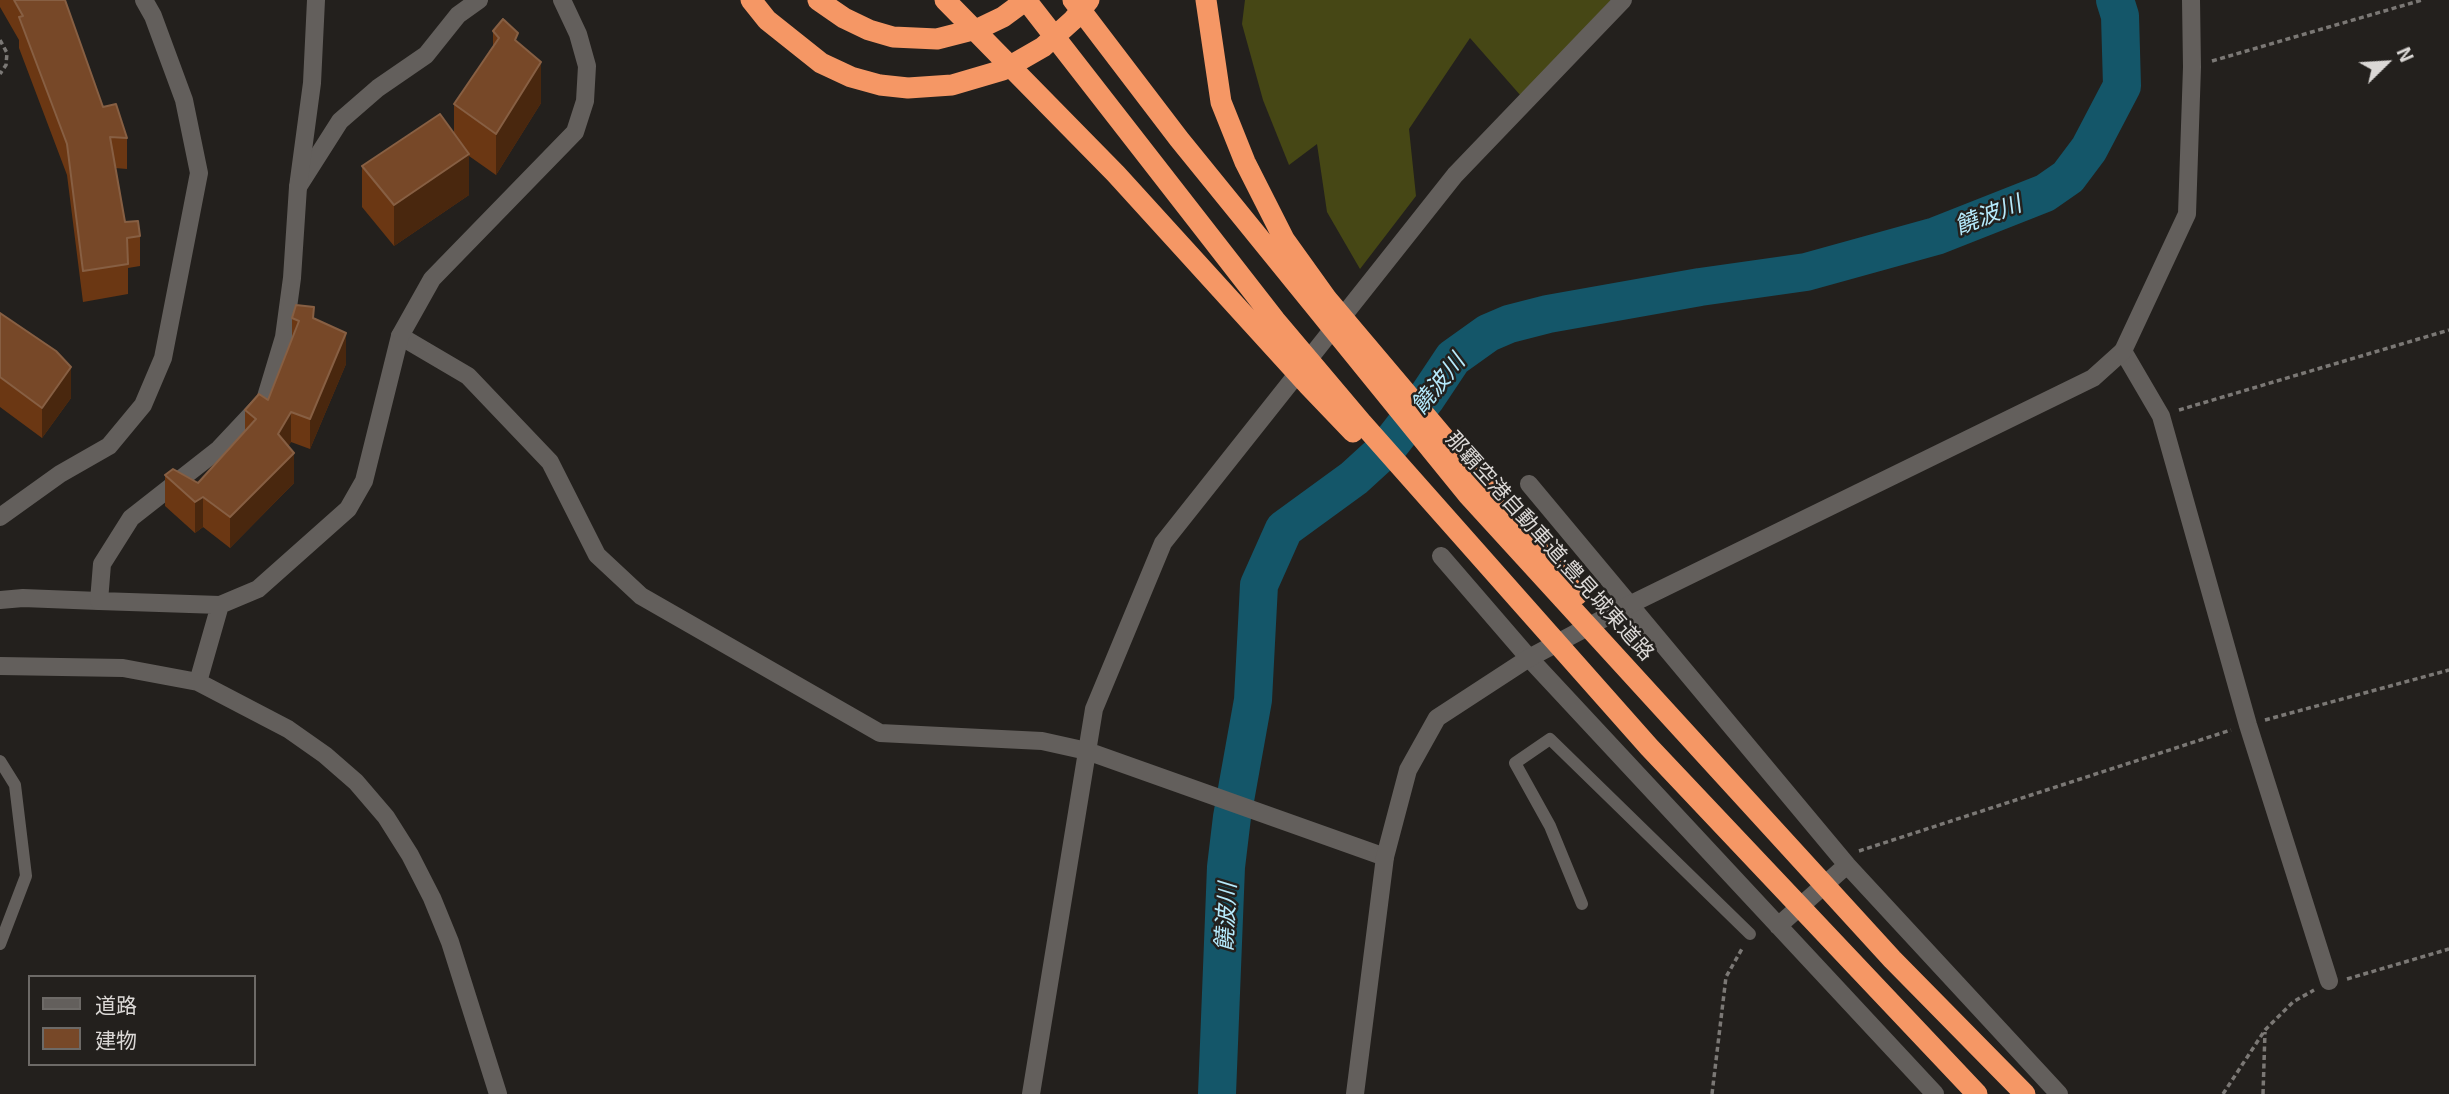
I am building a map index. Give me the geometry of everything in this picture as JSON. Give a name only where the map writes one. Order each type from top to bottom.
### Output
[{"type":"highway","points":[[751,0],[767,20],[821,63],[851,77],[880,85],[908,88],[934,88],[970,81],[1003,70],[1043,47],[1073,20],[1089,0]]},
{"type":"highway","points":[[818,0],[844,18],[869,30],[893,37],[937,39],[980,28],[1003,17],[1026,0],[1150,162],[1292,340],[1649,747],[1977,1094]]},
{"type":"highway","points":[[946,0],[1116,174],[1308,386],[1531,614]]},
{"type":"highway","name":"那覇空港自動車道;豊見城東道路","points":[[1073,0],[1179,139],[1468,495],[1892,959],[2025,1094]]},
{"type":"highway","points":[[1206,0],[1221,102],[1245,162],[1284,239],[1327,299],[1584,603],[1676,725]]},
{"type":"street","points":[[0,517],[61,474],[108,446],[143,405],[163,358],[199,173],[184,100],[153,16],[144,0]]},
{"type":"street","points":[[99,601],[102,564],[131,518],[219,449],[265,400],[284,337],[292,278],[298,187],[312,82],[316,0]]},
{"type":"street","points":[[298,187],[340,121],[378,88],[426,55],[458,15],[479,0]]},
{"type":"street","points":[[0,600],[23,598],[220,605],[258,589],[348,509],[364,481],[400,335],[432,279],[575,132],[585,101],[587,66],[578,34],[562,0]]},
{"type":"street","points":[[1031,1094],[1094,709],[1163,542],[1455,175],[1623,0]]},
{"type":"street","points":[[1355,1094],[1385,857],[1408,770],[1437,718],[1529,658],[1629,605],[2093,378],[2123,351],[2187,214],[2192,67],[2190,0]]},
{"type":"street","points":[[400,335],[468,376],[550,463],[597,555],[641,596],[880,733],[1041,741],[1087,751],[1385,857]]},
{"type":"street","points":[[2123,351],[2161,415],[2248,725],[2329,981]]},
{"type":"street","points":[[1529,484],[1847,865],[2059,1094]]},
{"type":"street","points":[[1441,556],[1529,658],[1935,1094]]},
{"type":"street","points":[[198,682],[220,605]]},
{"type":"street","points":[[0,666],[123,668],[198,682],[288,729],[325,755],[356,782],[386,817],[416,866],[450,942],[498,1094]]},
{"type":"street","points":[[1778,926],[1847,865]]},
{"type":"lane","points":[[1582,904],[1550,826],[1515,762],[1550,739],[1750,934]]},
{"type":"lane","points":[[0,761],[15,785],[26,876],[0,944]]},
{"type":"path","points":[[2192,67],[2422,0]]},
{"type":"path","points":[[0,40],[6,53],[6,65],[0,74]]},
{"type":"path","points":[[2161,415],[2449,330]]},
{"type":"path","points":[[1847,865],[1861,849],[2248,725],[2449,670]]},
{"type":"path","points":[[1712,1094],[1726,977],[1750,934]]},
{"type":"path","points":[[2223,1094],[2265,1030],[2293,1002],[2329,981],[2346,979],[2449,949]]},
{"type":"path","points":[[2263,1094],[2265,1030]]},
{"type":"shaded area","points":[[1245,0],[1611,0],[1521,96],[1470,38],[1409,129],[1416,196],[1360,269],[1327,212],[1317,144],[1289,165],[1263,100],[1242,24]]},
{"type":"building","points":[[14,0],[65,0],[103,107],[116,104],[127,138],[110,137],[125,222],[138,221],[140,236],[127,238],[128,264],[83,271],[67,144],[19,17],[23,16]]},
{"type":"building","points":[[503,19],[518,33],[515,40],[541,62],[496,134],[454,104],[499,38],[493,31]]},
{"type":"building","points":[[440,114],[469,154],[394,205],[362,166]]},
{"type":"building","points":[[296,305],[314,307],[313,318],[346,333],[310,419],[291,412],[278,434],[294,453],[230,517],[203,497],[195,502],[165,475],[173,469],[198,483],[256,419],[245,410],[259,394],[268,400],[299,321],[292,318]]},
{"type":"building","points":[[0,313],[56,351],[71,367],[42,408],[0,377]]},
{"type":"waterway","name":"饒波川","points":[[1217,1094],[1226,867],[1253,700],[1259,585],[1284,529],[1354,478],[1389,446],[1453,358],[1488,333],[1509,324],[1548,314],[1700,287],[1806,272],[1936,236],[2045,193],[2068,177],[2089,149],[2122,86],[2120,16],[2115,0]]}]
